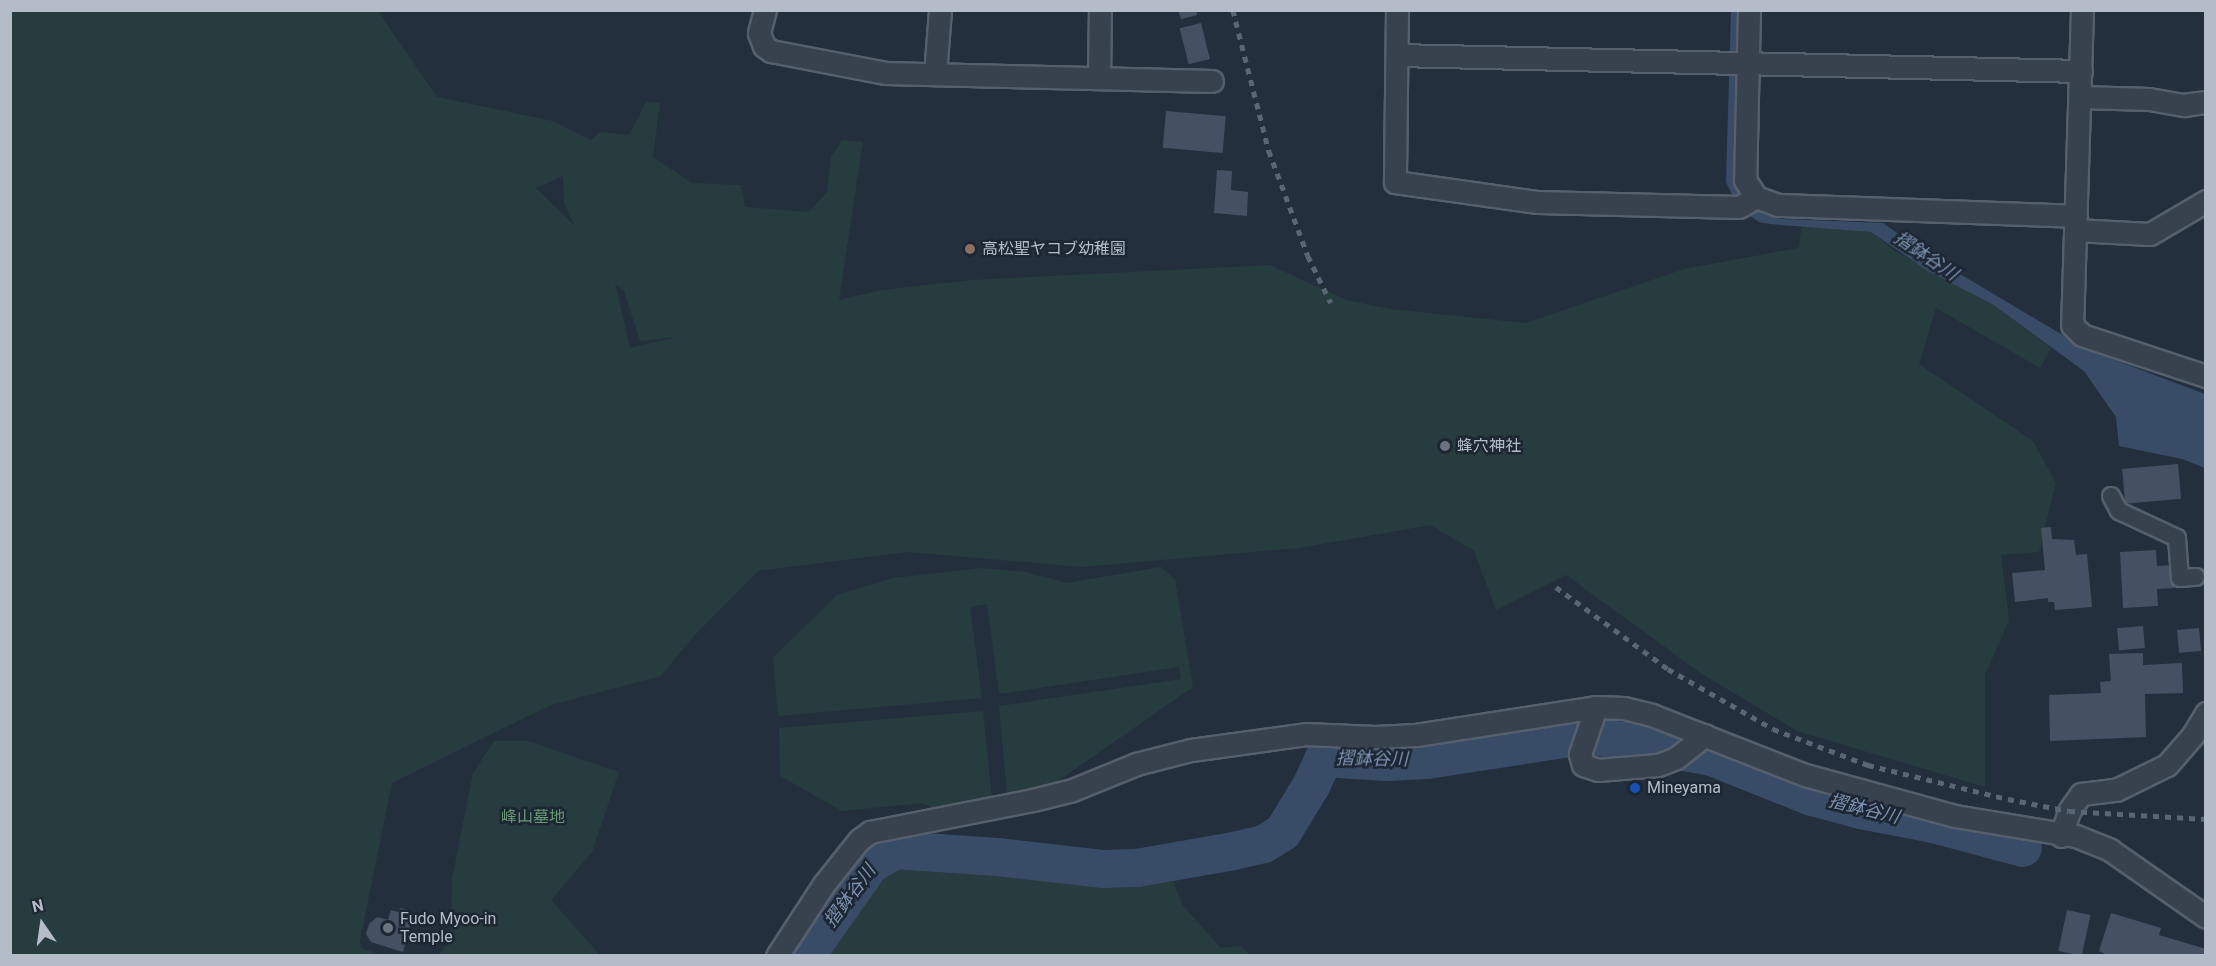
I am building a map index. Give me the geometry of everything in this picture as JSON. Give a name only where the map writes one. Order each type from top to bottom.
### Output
[{"type":"street","points":[[765,10],[759,33],[764,46],[771,51],[885,73],[1212,81]]},
{"type":"street","points":[[935,74],[940,10]]},
{"type":"street","points":[[1099,78],[1100,10]]},
{"type":"street","points":[[1397,10],[1395,182],[1538,202],[1749,201],[1778,205],[2076,223],[2150,234],[2205,201]]},
{"type":"street","points":[[1749,10],[1740,63],[1745,180],[1749,201]]},
{"type":"street","points":[[2082,10],[2072,325],[2082,335],[2205,376]]},
{"type":"street","points":[[1397,55],[2081,71]]},
{"type":"street","points":[[2080,97],[2149,99],[2184,105],[2205,102]]},
{"type":"street","points":[[2111,496],[2119,511],[2177,538],[2180,578],[2196,577]]},
{"type":"street","points":[[1596,707],[1580,754],[1583,765],[1598,770],[1658,765],[1676,758],[1705,735]]},
{"type":"street","points":[[777,956],[824,884],[859,840],[870,832],[1034,800],[1070,790],[1136,764],[1191,750],[1306,734],[1375,737],[1416,735],[1596,707],[1624,708],[1652,715],[1805,775],[1955,816],[2061,836],[2076,836],[2110,850],[2205,917]]},
{"type":"street","points":[[2061,836],[2069,811],[2081,794],[2116,790],[2167,765],[2193,735],[2205,713]]},
{"type":"green space","points":[[10,11],[378,11],[437,97],[553,121],[591,140],[600,132],[629,135],[646,102],[660,103],[653,157],[692,183],[741,185],[745,207],[809,212],[827,192],[831,157],[842,140],[863,142],[839,300],[882,290],[972,280],[1270,265],[1346,300],[1390,309],[1526,323],[1684,269],[1798,248],[1802,226],[1871,232],[1895,251],[1992,304],[2051,348],[2040,368],[1936,308],[1919,364],[2033,441],[2056,483],[2039,552],[2001,555],[2009,620],[1985,675],[1985,787],[1797,731],[1702,674],[1566,575],[1496,610],[1474,551],[1431,525],[1299,548],[1082,567],[908,552],[758,571],[691,639],[661,676],[551,705],[392,783],[360,940],[361,948],[381,955],[11,955]],"holes":[[[563,176],[564,203],[574,225],[536,188]],[[615,283],[624,291],[640,341],[677,337],[630,348]]]},
{"type":"green space","points":[[1161,567],[1175,579],[1193,687],[1055,783],[1007,794],[999,706],[1181,679],[1179,667],[999,694],[987,604],[970,607],[982,698],[778,716],[773,658],[837,595],[893,578],[981,568],[1026,572],[1067,583]]},
{"type":"green space","points":[[983,711],[992,799],[935,809],[922,803],[842,811],[780,776],[779,728]]},
{"type":"green space","name":"峰山墓地","points":[[494,741],[528,741],[619,772],[592,852],[551,900],[600,955],[438,955],[451,941],[452,879],[473,773]]},
{"type":"green space","points":[[902,841],[1118,861],[1171,876],[1183,906],[1221,948],[1240,946],[1250,955],[798,955],[840,888],[878,851]]},
{"type":"water","points":[[1731,11],[1741,11],[1755,208],[1767,215],[1782,219],[1883,223],[1928,255],[2088,350],[2205,394],[2205,468],[2182,459],[2119,446],[2116,417],[2084,371],[1992,304],[1928,271],[1871,232],[1770,224],[1759,222],[1749,215],[1735,201],[1726,182]]},
{"type":"building","points":[[1178,10],[1196,10],[1197,15],[1181,19]]},
{"type":"building","points":[[1201,23],[1210,59],[1189,64],[1180,28]]},
{"type":"building","points":[[1166,111],[1226,116],[1223,153],[1163,148]]},
{"type":"building","points":[[1217,170],[1232,171],[1231,190],[1248,192],[1247,216],[1214,213]]},
{"type":"building","points":[[2178,464],[2181,499],[2125,504],[2122,469]]},
{"type":"building","points":[[2051,527],[2052,539],[2074,540],[2076,555],[2087,554],[2092,607],[2055,610],[2054,602],[2048,602],[2048,598],[2015,602],[2012,573],[2045,570],[2041,528]]},
{"type":"building","points":[[2156,550],[2157,566],[2173,565],[2174,588],[2157,589],[2158,606],[2123,608],[2120,552]]},
{"type":"building","points":[[2143,626],[2145,648],[2119,650],[2117,628]]},
{"type":"building","points":[[2199,628],[2201,651],[2179,653],[2177,630]]},
{"type":"building","points":[[2143,653],[2143,665],[2182,663],[2183,693],[2145,694],[2146,737],[2050,741],[2049,695],[2101,693],[2100,682],[2111,681],[2109,654]]},
{"type":"building","points":[[400,908],[409,910],[407,915],[412,917],[403,952],[371,942],[366,934],[369,924],[377,917],[388,920],[391,910],[398,912]]},
{"type":"building","points":[[2067,910],[2090,915],[2082,956],[2058,951]]},
{"type":"building","points":[[2111,913],[2161,928],[2159,935],[2206,949],[2206,956],[2109,956],[2099,951]]},
{"type":"waterway","name":"摺鉢谷川","points":[[806,956],[871,864],[895,850],[997,857],[1104,869],[1137,868],[1229,852],[1264,844],[1283,832],[1311,786],[1324,758],[1386,762],[1427,760],[1563,739],[1600,737],[1712,757],[1812,797],[1861,810],[1933,824],[2023,848]]},
{"type":"railway","points":[[1233,10],[1269,151],[1308,256],[1331,303]]},
{"type":"railway","points":[[1556,587],[1668,669],[1773,729],[1868,765],[2008,799],[2069,811],[2206,819]]},
{"type":"place","name":"高松聖ヤコブ幼稚園","points":[[970,249]]},
{"type":"place","name":"蜂穴神社","points":[[1445,446]]},
{"type":"place","name":"Mineyama","points":[[1635,788]]},
{"type":"place","name":"Fudo Myoo-in Temple","points":[[388,928]]}]
